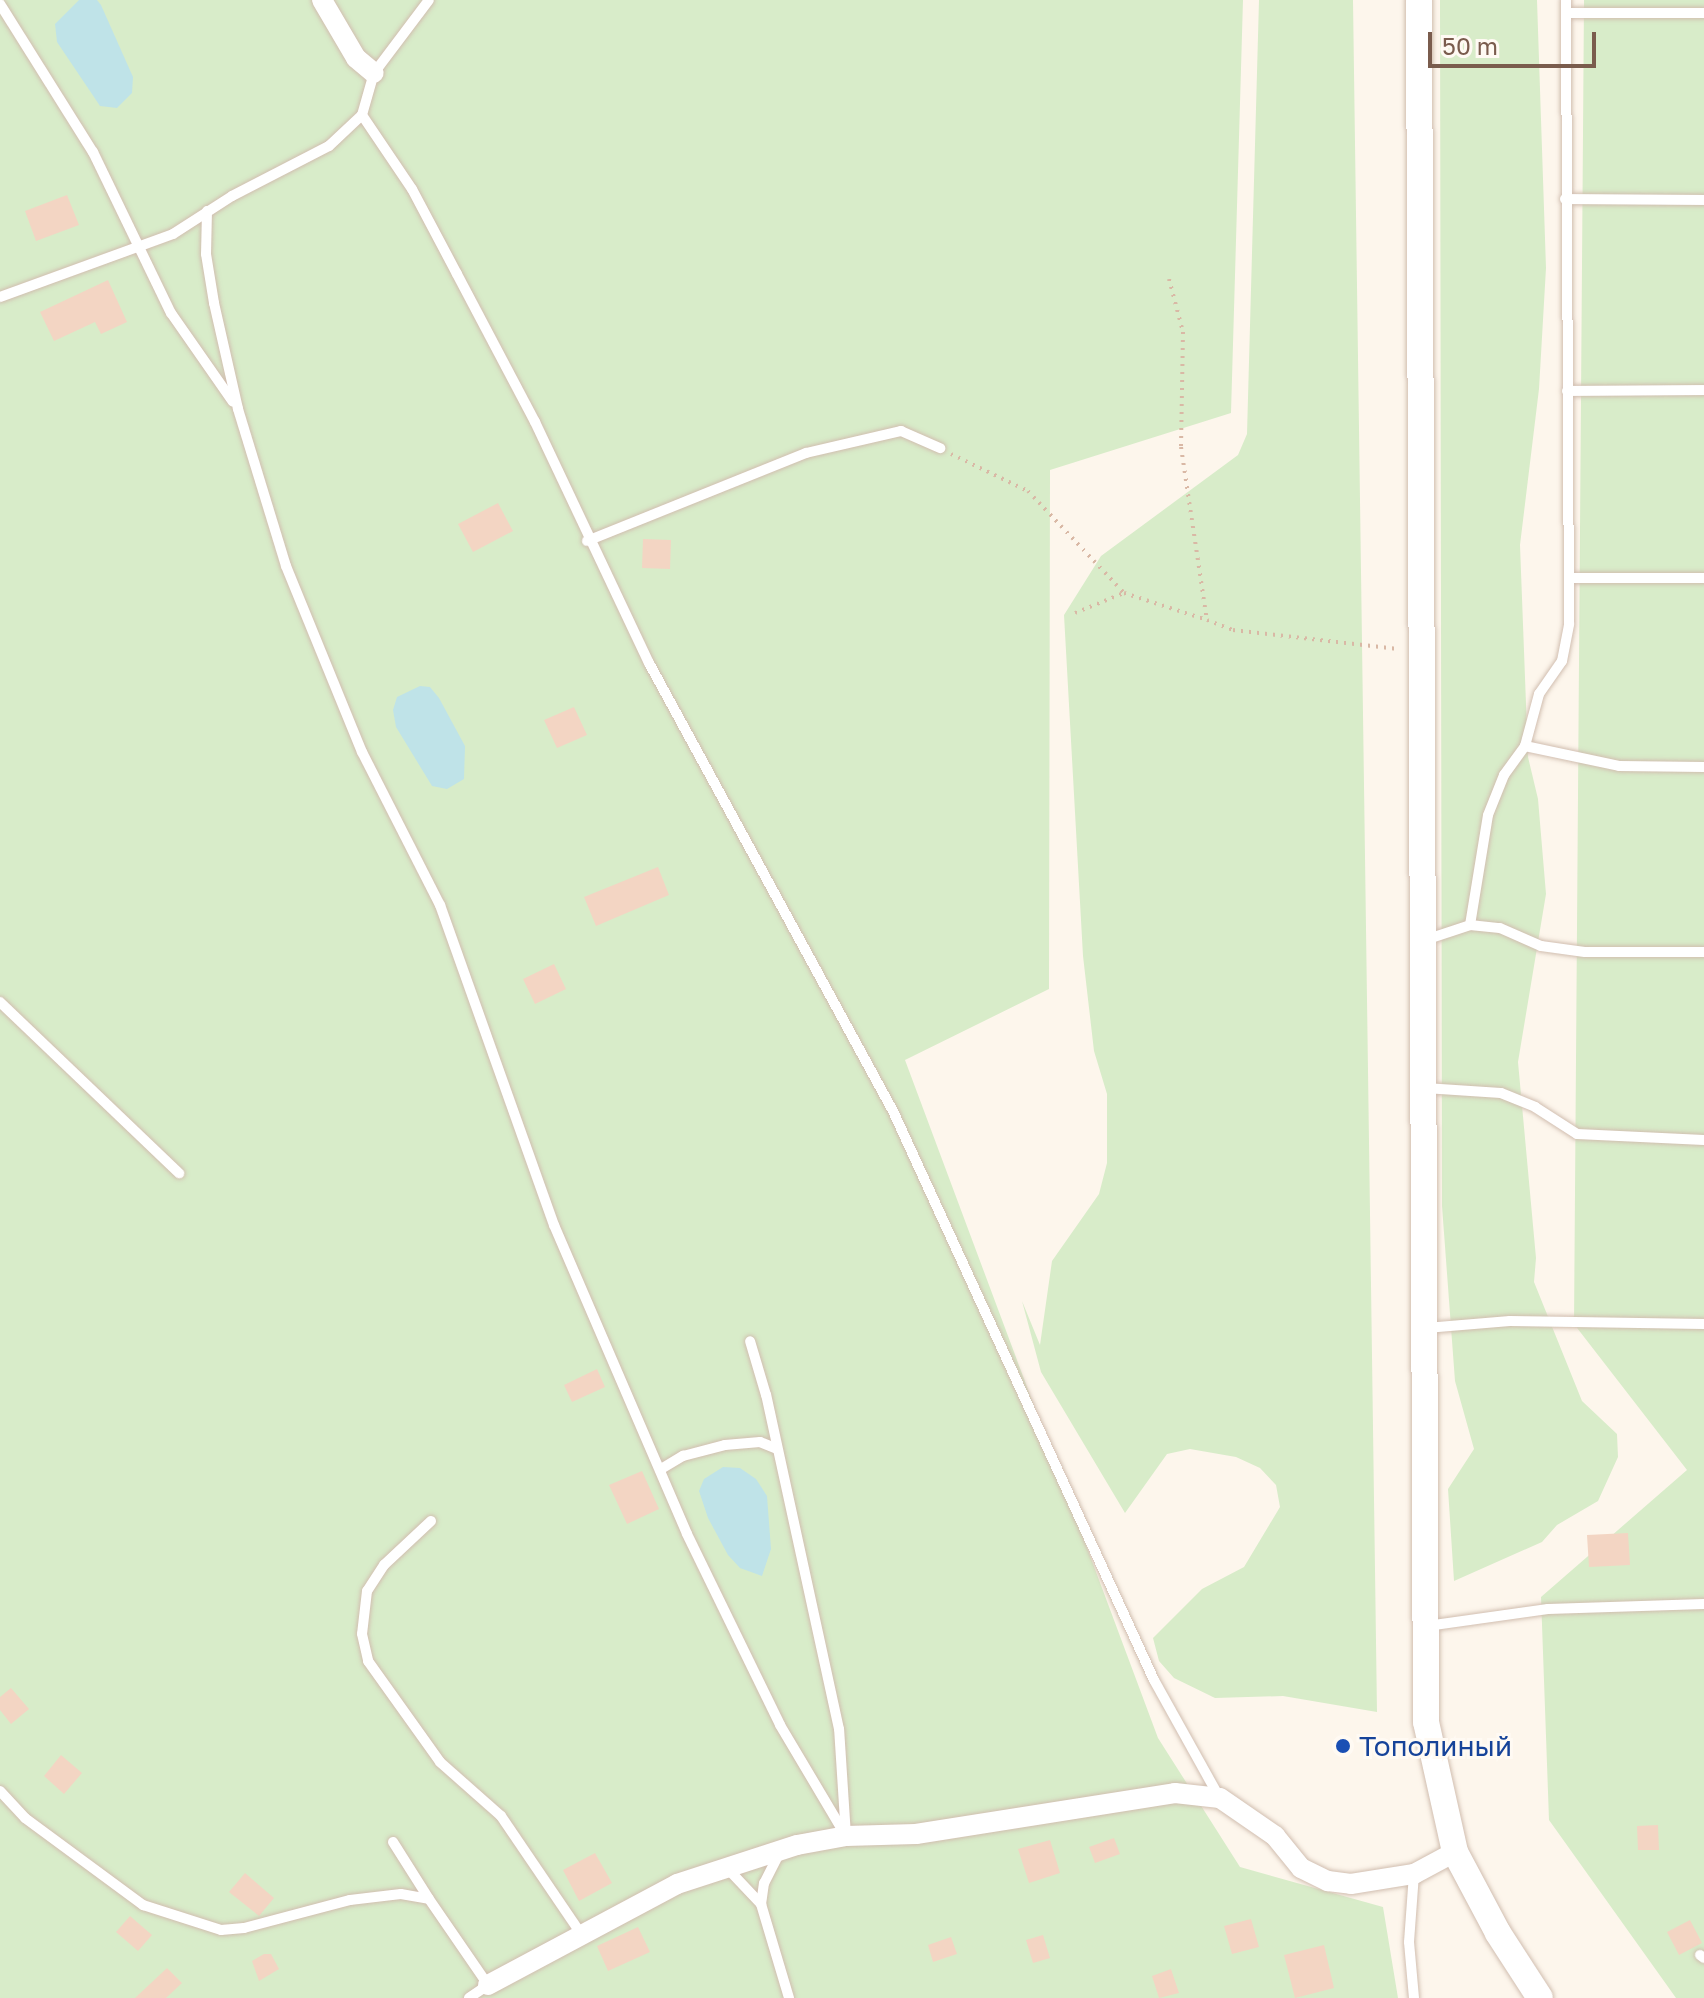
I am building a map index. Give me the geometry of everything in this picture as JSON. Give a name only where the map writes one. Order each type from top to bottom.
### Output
[{"type":"street","points":[[322,0],[356,58],[374,73]]},
{"type":"street","points":[[1420,3],[1425,1328],[1422,1627],[1426,1722],[1455,1852],[1540,1998]]},
{"type":"street","points":[[488,1985],[677,1884],[781,1850],[846,1836],[931,1832],[1175,1793],[1220,1798],[1275,1836],[1301,1868],[1328,1881],[1351,1884],[1414,1874],[1455,1852]]},
{"type":"lane","points":[[0,297],[135,245],[173,234],[207,211],[329,146],[362,115],[374,73],[429,0]]},
{"type":"lane","points":[[1470,925],[1488,815],[1504,775],[1525,746],[1539,694],[1562,661],[1569,624],[1566,0]]},
{"type":"lane","points":[[0,4],[93,152],[135,245],[171,313],[238,409]]},
{"type":"lane","points":[[1566,13],[1704,13]]},
{"type":"lane","points":[[362,115],[412,189],[500,355],[587,541],[811,969],[893,1111],[1154,1680],[1220,1798]]},
{"type":"lane","points":[[1565,199],[1704,200]]},
{"type":"lane","points":[[207,211],[206,254],[238,409],[286,566],[362,752],[440,905],[554,1225],[687,1534],[780,1725],[846,1836]]},
{"type":"lane","points":[[1567,391],[1704,390]]},
{"type":"lane","points":[[587,541],[806,453],[901,431],[940,448]]},
{"type":"lane","points":[[1569,578],[1704,578]]},
{"type":"lane","points":[[1525,746],[1619,766],[1704,767]]},
{"type":"lane","points":[[1422,941],[1470,925],[1500,928],[1541,946],[1585,952],[1704,952]]},
{"type":"lane","points":[[0,1002],[179,1173]]},
{"type":"lane","points":[[1423,1089],[1501,1093],[1535,1107],[1577,1134],[1704,1140]]},
{"type":"lane","points":[[1425,1328],[1510,1321],[1704,1324]]},
{"type":"lane","points":[[750,1341],[839,1729],[846,1836]]},
{"type":"lane","points":[[661,1469],[683,1456],[725,1445],[760,1442],[775,1448]]},
{"type":"lane","points":[[431,1521],[384,1565],[367,1591],[362,1634],[368,1661],[440,1762],[501,1816],[582,1935]]},
{"type":"lane","points":[[1422,1627],[1548,1609],[1704,1604]]},
{"type":"lane","points":[[0,1791],[25,1818],[143,1905],[207,1926],[244,1928],[376,1897],[401,1894],[429,1899]]},
{"type":"lane","points":[[393,1842],[488,1985],[469,1998]]},
{"type":"lane","points":[[781,1850],[764,1883],[761,1904],[789,1998]]},
{"type":"lane","points":[[726,1867],[761,1904]]},
{"type":"lane","points":[[1414,1874],[1409,1942],[1414,1998]]},
{"type":"path","points":[[1169,279],[1183,332],[1181,447],[1207,620]]},
{"type":"path","points":[[940,448],[1028,491],[1124,593],[1233,630],[1424,652]]},
{"type":"path","points":[[1075,613],[1124,593]]},
{"type":"green space","points":[[0,0],[1243,0],[1231,413],[1050,470],[1049,989],[905,1060],[1158,1738],[1240,1867],[1383,1907],[1398,1998],[0,1998]]},
{"type":"green space","points":[[1259,0],[1353,0],[1377,1712],[1283,1696],[1215,1698],[1174,1678],[1159,1661],[1153,1638],[1202,1589],[1244,1567],[1280,1507],[1276,1485],[1260,1468],[1236,1457],[1190,1449],[1167,1454],[1125,1513],[1041,1372],[1022,1301],[1040,1345],[1052,1261],[1099,1194],[1107,1163],[1107,1094],[1094,1051],[1083,956],[1064,615],[1101,556],[1238,455],[1247,434]]},
{"type":"green space","points":[[1440,0],[1537,0],[1546,268],[1539,389],[1520,545],[1528,757],[1538,799],[1546,894],[1518,1062],[1536,1258],[1534,1282],[1582,1401],[1617,1434],[1618,1457],[1598,1501],[1557,1525],[1542,1542],[1454,1581],[1448,1489],[1474,1449],[1455,1381],[1442,1206]]},
{"type":"green space","points":[[1584,0],[1704,0],[1704,1998],[1676,1998],[1549,1820],[1541,1597],[1687,1470],[1574,1324]]},
{"type":"water","points":[[79,0],[97,0],[101,5],[133,77],[132,93],[117,108],[100,106],[57,42],[55,24]]},
{"type":"water","points":[[420,686],[430,687],[439,698],[465,746],[464,779],[447,789],[432,786],[396,727],[393,710],[397,697]]},
{"type":"water","points":[[723,1467],[740,1468],[756,1479],[767,1496],[771,1549],[762,1576],[740,1568],[728,1555],[708,1518],[699,1491],[704,1479]]},
{"type":"building","points":[[67,195],[79,225],[36,241],[25,211]]},
{"type":"building","points":[[108,280],[127,322],[101,334],[95,322],[54,341],[40,312]]},
{"type":"building","points":[[498,503],[513,531],[473,552],[458,524]]},
{"type":"building","points":[[643,539],[671,540],[670,569],[642,568]]},
{"type":"building","points":[[574,707],[587,735],[557,748],[544,720]]},
{"type":"building","points":[[658,867],[669,895],[596,926],[584,897]]},
{"type":"building","points":[[554,964],[566,989],[535,1004],[523,979]]},
{"type":"building","points":[[597,1369],[605,1387],[572,1402],[564,1385]]},
{"type":"building","points":[[642,1471],[659,1509],[627,1524],[609,1485]]},
{"type":"building","points":[[1628,1533],[1630,1565],[1589,1567],[1587,1535]]},
{"type":"building","points":[[11,1688],[29,1709],[11,1724],[0,1710],[0,1697]]},
{"type":"building","points":[[61,1755],[82,1773],[64,1794],[44,1776]]},
{"type":"building","points":[[1658,1825],[1659,1850],[1638,1850],[1637,1826]]},
{"type":"building","points":[[1114,1838],[1120,1854],[1095,1863],[1089,1847]]},
{"type":"building","points":[[1050,1840],[1060,1873],[1029,1883],[1018,1849]]},
{"type":"building","points":[[595,1853],[612,1883],[579,1901],[563,1870]]},
{"type":"building","points":[[245,1873],[274,1898],[259,1916],[229,1892]]},
{"type":"building","points":[[130,1916],[152,1935],[138,1951],[116,1932]]},
{"type":"building","points":[[1251,1919],[1259,1947],[1232,1954],[1224,1926]]},
{"type":"building","points":[[1690,1920],[1702,1943],[1679,1955],[1667,1932]]},
{"type":"building","points":[[638,1927],[650,1952],[608,1971],[597,1946]]},
{"type":"building","points":[[1043,1935],[1050,1958],[1033,1963],[1026,1940]]},
{"type":"building","points":[[951,1937],[957,1954],[933,1962],[928,1945]]},
{"type":"building","points":[[1324,1945],[1334,1988],[1295,1998],[1284,1955]]},
{"type":"building","points":[[264,1954],[271,1954],[279,1969],[259,1981],[252,1961]]},
{"type":"building","points":[[167,1968],[182,1983],[166,1998],[135,1998]]},
{"type":"building","points":[[1171,1969],[1179,1993],[1159,1998],[1152,1976]]},
{"type":"place","name":"Тополиный","points":[[1343,1746]]}]
